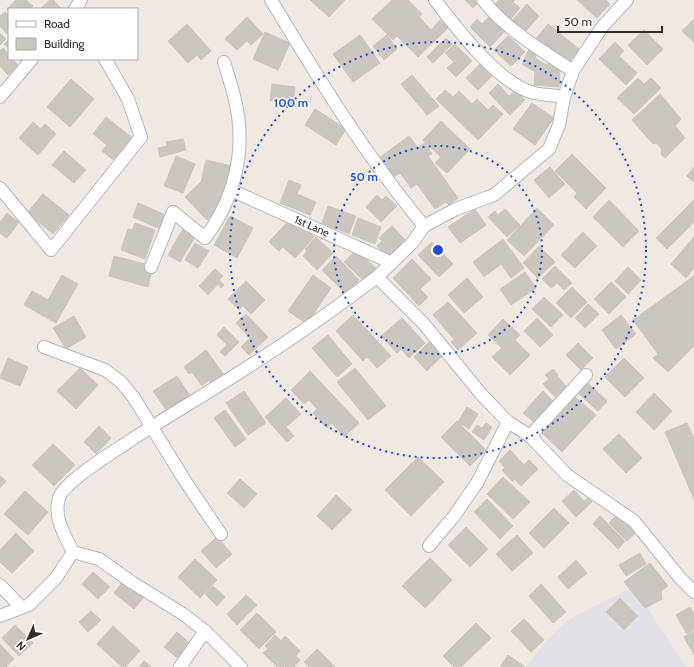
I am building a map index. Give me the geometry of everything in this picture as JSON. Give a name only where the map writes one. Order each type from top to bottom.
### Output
[{"type":"street","points":[[271,0],[325,89],[399,195],[424,226]]},
{"type":"street","points":[[435,0],[491,65],[511,83],[533,93],[564,96]]},
{"type":"street","points":[[483,0],[498,16],[519,34],[573,71]]},
{"type":"street","points":[[241,667],[205,631],[183,614],[99,560],[73,552],[56,513],[59,497],[74,480],[104,458],[267,355],[377,278],[413,242],[424,226],[456,209],[494,195],[549,149],[560,125],[564,96],[573,71],[602,27],[627,0]]},
{"type":"street","points":[[0,97],[31,60]]},
{"type":"street","points":[[0,188],[51,250],[141,137],[128,99],[107,60]]},
{"type":"street","points":[[151,267],[173,212],[205,238],[217,221],[231,190],[238,166],[240,132],[235,100],[224,62]]},
{"type":"street","name":"1st Lane","points":[[231,190],[392,262]]},
{"type":"street","points":[[377,278],[424,324],[481,394],[508,422],[530,436],[567,475],[634,521],[680,578],[694,592]]},
{"type":"street","points":[[44,347],[105,370],[121,382],[134,398],[185,481],[221,534]]},
{"type":"street","points":[[530,436],[586,375]]},
{"type":"street","points":[[429,546],[454,516],[477,483],[508,422]]},
{"type":"street","points":[[0,616],[29,605],[56,578],[73,552]]},
{"type":"street","points":[[0,585],[21,607]]},
{"type":"street","points":[[180,667],[205,631]]},
{"type":"shaded area","points":[[633,587],[686,667],[526,667],[547,640],[570,619]]},
{"type":"building","points":[[16,0],[26,0],[33,6],[31,8],[8,8]]},
{"type":"building","points":[[50,0],[53,0],[61,8],[41,8]]},
{"type":"building","points":[[310,0],[345,0],[329,17]]},
{"type":"building","points":[[392,0],[408,0],[422,14],[419,17],[431,30],[440,20],[448,28],[418,57],[397,36],[393,40],[372,19]]},
{"type":"building","points":[[465,0],[481,0],[473,8]]},
{"type":"building","points":[[499,0],[515,0],[513,2],[520,8],[508,22],[492,8]]},
{"type":"building","points":[[577,0],[606,0],[610,4],[597,18]]},
{"type":"building","points":[[527,4],[539,16],[524,33],[511,22]]},
{"type":"building","points":[[5,12],[8,15],[7,34],[0,26],[0,16]]},
{"type":"building","points":[[492,14],[507,29],[490,47],[470,27],[477,19],[482,24]]},
{"type":"building","points":[[247,17],[263,34],[251,45],[247,41],[237,50],[225,39]]},
{"type":"building","points":[[694,19],[694,42],[682,31]]},
{"type":"building","points":[[187,24],[211,51],[201,60],[197,55],[188,63],[168,41]]},
{"type":"building","points":[[548,24],[579,49],[567,65],[535,40]]},
{"type":"building","points":[[644,30],[663,49],[647,65],[628,45]]},
{"type":"building","points":[[265,32],[290,43],[278,70],[253,59]]},
{"type":"building","points":[[0,33],[6,39],[0,45]]},
{"type":"building","points":[[360,35],[380,63],[353,82],[333,54]]},
{"type":"building","points":[[387,35],[397,49],[384,60],[373,46]]},
{"type":"building","points":[[508,36],[525,52],[511,66],[494,50]]},
{"type":"building","points":[[446,38],[452,44],[433,63],[427,57]]},
{"type":"building","points":[[8,40],[8,47],[4,44]]},
{"type":"building","points":[[615,42],[624,51],[619,56],[637,73],[626,85],[599,59]]},
{"type":"building","points":[[455,44],[472,61],[456,77],[447,68],[454,62],[445,53]]},
{"type":"building","points":[[3,48],[8,54],[8,60],[13,60],[18,65],[8,75],[0,66],[0,51]]},
{"type":"building","points":[[529,49],[537,52],[535,58],[545,64],[560,65],[559,87],[534,85],[535,72],[522,64]]},
{"type":"building","points":[[482,62],[494,74],[478,90],[466,78]]},
{"type":"building","points":[[412,75],[439,106],[427,115],[401,84]]},
{"type":"building","points":[[638,78],[644,84],[651,78],[661,88],[634,114],[617,98]]},
{"type":"building","points":[[71,79],[94,99],[70,127],[47,107]]},
{"type":"building","points":[[272,84],[295,87],[293,103],[270,101]]},
{"type":"building","points":[[498,84],[509,96],[515,90],[525,100],[510,115],[489,93]]},
{"type":"building","points":[[445,90],[453,97],[459,91],[472,104],[477,99],[488,110],[493,105],[503,114],[478,140],[436,99]]},
{"type":"building","points":[[660,94],[681,119],[675,126],[685,138],[665,158],[661,154],[662,150],[657,143],[653,144],[632,120]]},
{"type":"building","points":[[532,103],[554,118],[535,145],[513,129]]},
{"type":"building","points":[[315,109],[346,129],[336,145],[305,125]]},
{"type":"building","points":[[106,117],[135,140],[116,162],[102,151],[107,145],[93,134]]},
{"type":"building","points":[[441,121],[470,149],[447,173],[435,163],[441,157],[423,140]]},
{"type":"building","points":[[33,122],[41,129],[45,124],[56,134],[38,155],[19,138]]},
{"type":"building","points":[[409,136],[418,148],[425,143],[432,154],[428,156],[458,198],[449,205],[446,202],[435,209],[417,184],[411,188],[400,173],[393,177],[379,158]]},
{"type":"building","points":[[183,139],[186,150],[160,157],[158,148],[167,146],[166,142]]},
{"type":"building","points":[[64,151],[86,170],[74,183],[52,165]]},
{"type":"building","points":[[572,154],[606,188],[586,209],[574,197],[577,193],[555,171]]},
{"type":"building","points":[[176,156],[195,164],[183,193],[164,186]]},
{"type":"building","points":[[206,160],[232,166],[223,204],[207,220],[185,197],[201,182]]},
{"type":"building","points":[[550,167],[565,184],[549,198],[534,180]]},
{"type":"building","points":[[694,167],[694,182],[687,176]]},
{"type":"building","points":[[289,180],[301,185],[297,194],[316,202],[310,215],[280,203]]},
{"type":"building","points":[[43,194],[69,215],[53,234],[27,213]]},
{"type":"building","points":[[377,195],[382,200],[386,196],[397,206],[381,222],[366,207]]},
{"type":"building","points":[[609,200],[639,231],[623,247],[593,217]]},
{"type":"building","points":[[694,200],[694,222],[667,249],[656,238]]},
{"type":"building","points":[[138,203],[168,216],[162,230],[133,217]]},
{"type":"building","points":[[328,206],[356,216],[349,234],[322,223]]},
{"type":"building","points":[[537,208],[554,225],[524,256],[507,240]]},
{"type":"building","points":[[475,209],[486,225],[460,243],[448,227]]},
{"type":"building","points":[[505,209],[520,225],[507,237],[488,217],[495,211],[498,215]]},
{"type":"building","points":[[7,213],[19,222],[7,238],[0,233],[0,222]]},
{"type":"building","points":[[230,216],[253,228],[237,258],[214,245]]},
{"type":"building","points":[[292,217],[314,237],[295,258],[283,247],[279,251],[269,242]]},
{"type":"building","points":[[358,218],[381,227],[375,244],[352,235]]},
{"type":"building","points":[[135,223],[155,230],[145,259],[121,250],[128,229],[132,230]]},
{"type":"building","points":[[392,226],[409,244],[388,258],[377,246],[382,241],[379,238]]},
{"type":"building","points":[[184,227],[197,234],[180,262],[168,255]]},
{"type":"building","points":[[583,232],[597,246],[575,268],[561,255]]},
{"type":"building","points":[[316,237],[333,253],[317,270],[303,256],[307,251],[305,249]]},
{"type":"building","points":[[694,237],[694,268],[686,278],[671,264]]},
{"type":"building","points":[[503,239],[524,268],[511,278],[501,264],[484,277],[473,262]]},
{"type":"building","points":[[432,242],[453,264],[439,277],[418,255]]},
{"type":"building","points":[[195,243],[209,251],[198,268],[185,260]]},
{"type":"building","points":[[539,246],[555,262],[538,278],[523,263]]},
{"type":"building","points":[[356,250],[377,269],[365,282],[344,262]]},
{"type":"building","points":[[114,256],[145,264],[144,271],[151,273],[148,287],[109,276]]},
{"type":"building","points":[[336,256],[359,280],[346,294],[322,270]]},
{"type":"building","points":[[412,259],[431,279],[420,289],[428,297],[419,306],[393,278]]},
{"type":"building","points":[[555,266],[572,283],[564,290],[557,283],[551,288],[542,279]]},
{"type":"building","points":[[628,267],[641,280],[628,294],[615,281]]},
{"type":"building","points":[[215,269],[223,276],[219,280],[224,285],[221,288],[218,284],[208,295],[199,286]]},
{"type":"building","points":[[525,272],[536,288],[511,305],[500,289]]},
{"type":"building","points":[[62,275],[78,284],[56,323],[24,305],[32,291],[48,300]]},
{"type":"building","points":[[313,275],[331,288],[307,324],[288,311]]},
{"type":"building","points":[[694,276],[694,346],[668,372],[653,358],[658,354],[633,320]]},
{"type":"building","points":[[467,278],[483,297],[464,313],[448,295]]},
{"type":"building","points":[[246,281],[265,300],[251,314],[243,306],[239,310],[228,299]]},
{"type":"building","points":[[611,282],[626,297],[609,314],[594,299]]},
{"type":"building","points":[[572,287],[587,302],[571,318],[556,303]]},
{"type":"building","points":[[544,297],[563,315],[551,327],[532,309]]},
{"type":"building","points":[[448,302],[477,333],[458,350],[451,342],[454,339],[433,315]]},
{"type":"building","points":[[588,304],[599,314],[585,328],[575,318]]},
{"type":"building","points":[[246,314],[268,337],[249,355],[241,347],[250,338],[236,323]]},
{"type":"building","points":[[353,315],[391,356],[377,368],[367,357],[363,361],[336,331]]},
{"type":"building","points":[[621,315],[636,334],[616,349],[602,330]]},
{"type":"building","points":[[74,316],[86,337],[66,349],[53,328]]},
{"type":"building","points":[[402,318],[425,343],[409,358],[401,349],[397,353],[381,336]]},
{"type":"building","points":[[537,318],[553,335],[540,347],[524,331]]},
{"type":"building","points":[[503,319],[520,335],[515,340],[530,355],[510,375],[492,357],[502,348],[488,335]]},
{"type":"building","points":[[224,327],[239,342],[225,356],[220,352],[227,345],[217,335]]},
{"type":"building","points":[[328,335],[352,364],[337,377],[312,348]]},
{"type":"building","points":[[429,342],[443,355],[427,371],[414,357]]},
{"type":"building","points":[[578,343],[593,358],[581,370],[566,355]]},
{"type":"building","points":[[206,350],[224,375],[212,384],[209,380],[202,386],[192,372],[189,374],[184,367]]},
{"type":"building","points":[[8,358],[28,367],[20,386],[0,378]]},
{"type":"building","points":[[624,358],[644,378],[625,397],[605,377]]},
{"type":"building","points":[[80,368],[98,385],[76,409],[57,391]]},
{"type":"building","points":[[355,368],[386,406],[368,420],[337,382]]},
{"type":"building","points":[[553,369],[567,387],[555,397],[543,384],[549,379],[545,375]]},
{"type":"building","points":[[310,371],[359,423],[344,437],[332,423],[327,428],[313,413],[317,409],[309,400],[304,404],[291,390]]},
{"type":"building","points":[[177,376],[192,399],[169,414],[153,391]]},
{"type":"building","points":[[588,383],[607,401],[598,411],[578,393]]},
{"type":"building","points":[[244,391],[266,423],[248,435],[226,403]]},
{"type":"building","points":[[543,391],[556,404],[537,425],[523,413]]},
{"type":"building","points":[[654,393],[672,411],[654,430],[636,412]]},
{"type":"building","points":[[575,397],[596,415],[562,452],[542,433]]},
{"type":"building","points":[[286,398],[301,414],[286,427],[294,436],[287,442],[265,417]]},
{"type":"building","points":[[467,407],[478,414],[469,429],[458,422]]},
{"type":"building","points":[[225,410],[246,439],[235,447],[214,418]]},
{"type":"building","points":[[457,421],[486,450],[470,466],[441,437]]},
{"type":"building","points":[[486,423],[492,427],[484,440],[472,432],[477,425],[482,428]]},
{"type":"building","points":[[687,423],[694,439],[694,499],[665,432]]},
{"type":"building","points":[[99,426],[111,438],[96,454],[84,442]]},
{"type":"building","points":[[619,434],[642,458],[626,473],[603,449]]},
{"type":"building","points":[[53,444],[75,465],[54,486],[32,465]]},
{"type":"building","points":[[510,450],[524,465],[529,460],[538,469],[521,486],[515,479],[512,481],[502,470],[505,468],[499,461]]},
{"type":"building","points":[[418,457],[444,482],[411,516],[385,490]]},
{"type":"building","points":[[0,476],[6,481],[0,488]]},
{"type":"building","points":[[503,477],[530,502],[513,519],[487,494]]},
{"type":"building","points":[[240,479],[257,494],[244,508],[227,493]]},
{"type":"building","points":[[574,490],[584,501],[588,498],[592,502],[576,517],[562,501]]},
{"type":"building","points":[[25,491],[48,512],[28,535],[4,514]]},
{"type":"building","points":[[336,495],[352,510],[332,530],[317,516]]},
{"type":"building","points":[[487,499],[513,526],[500,539],[474,512]]},
{"type":"building","points":[[554,508],[569,523],[544,548],[529,533]]},
{"type":"building","points":[[619,513],[638,531],[627,541],[609,523]]},
{"type":"building","points":[[600,516],[625,541],[618,549],[593,524]]},
{"type":"building","points":[[466,527],[488,549],[470,567],[448,545]]},
{"type":"building","points":[[16,533],[34,551],[12,573],[0,562],[0,550]]},
{"type":"building","points":[[517,535],[533,553],[512,571],[496,554]]},
{"type":"building","points":[[217,537],[232,554],[216,568],[201,551]]},
{"type":"building","points":[[640,553],[646,564],[626,576],[619,565]]},
{"type":"building","points":[[430,558],[452,580],[425,608],[402,586]]},
{"type":"building","points":[[195,559],[217,580],[200,598],[178,577]]},
{"type":"building","points":[[576,560],[587,573],[568,589],[558,577]]},
{"type":"building","points":[[650,563],[668,586],[661,591],[662,599],[645,608],[624,582]]},
{"type":"building","points":[[93,572],[110,587],[98,599],[82,584]]},
{"type":"building","points":[[123,581],[144,597],[134,609],[114,593]]},
{"type":"building","points":[[541,584],[566,612],[553,623],[529,596]]},
{"type":"building","points":[[213,586],[225,597],[217,606],[205,594]]},
{"type":"building","points":[[246,595],[257,605],[237,625],[227,614]]},
{"type":"building","points":[[620,598],[638,616],[624,630],[606,612]]},
{"type":"building","points":[[690,607],[694,614],[694,629],[687,634],[676,615]]},
{"type":"building","points":[[91,611],[101,620],[88,632],[79,622]]},
{"type":"building","points":[[257,613],[276,632],[259,649],[240,630]]},
{"type":"building","points":[[524,619],[544,640],[531,652],[511,631]]},
{"type":"building","points":[[476,623],[491,638],[461,667],[454,667],[443,656]]},
{"type":"building","points":[[15,625],[33,643],[19,656],[2,638]]},
{"type":"building","points":[[113,626],[140,651],[125,667],[122,667],[97,644]]},
{"type":"building","points":[[694,631],[694,655],[684,637]]},
{"type":"building","points":[[177,632],[192,645],[180,660],[164,647]]},
{"type":"building","points":[[275,635],[281,641],[285,636],[300,651],[296,656],[300,660],[294,667],[286,667],[284,665],[283,667],[277,667],[263,653],[268,649],[265,646]]},
{"type":"building","points":[[0,644],[14,659],[6,667],[0,667]]},
{"type":"building","points":[[317,649],[335,667],[309,667],[304,662]]},
{"type":"building","points":[[508,655],[525,667],[500,667]]},
{"type":"building","points":[[144,661],[151,667],[139,667]]}]
